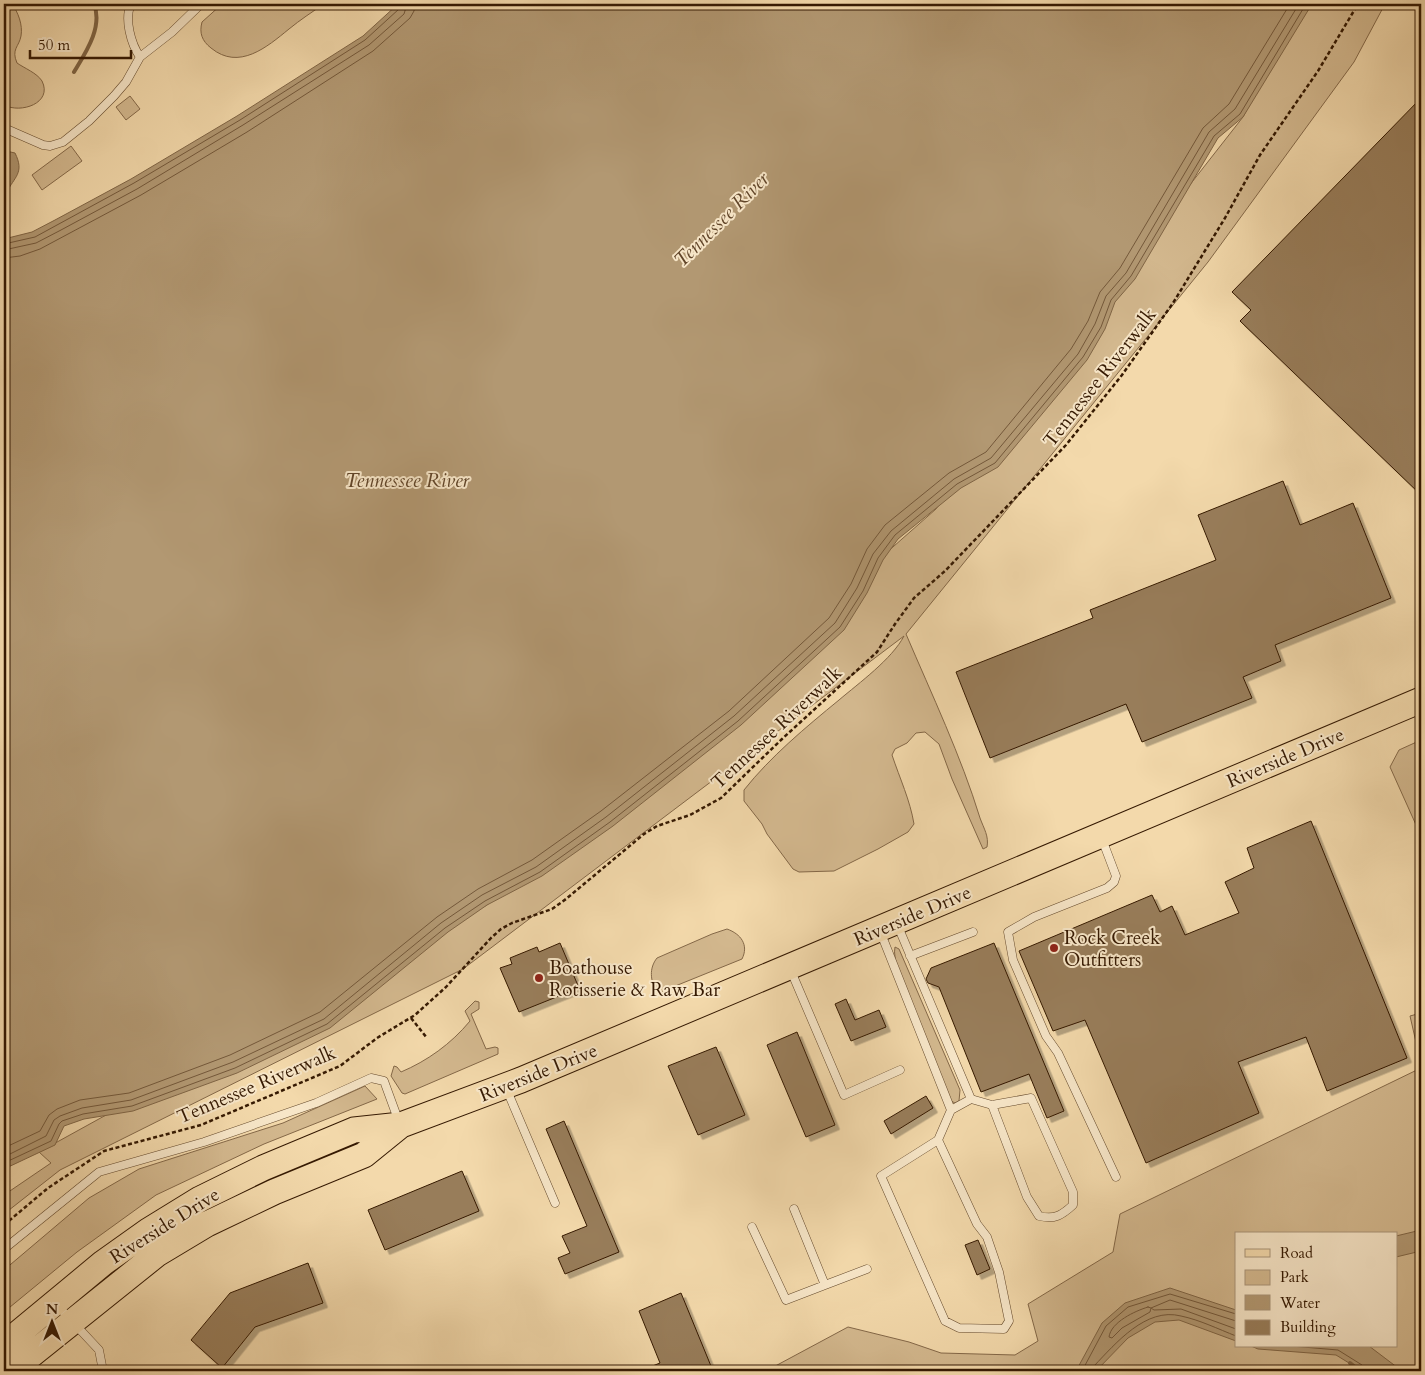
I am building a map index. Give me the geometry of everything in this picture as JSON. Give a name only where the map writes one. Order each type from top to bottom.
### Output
[{"type":"main road","name":"Riverside Drive","points":[[4,1345],[103,1263],[148,1231],[200,1199],[263,1168],[354,1130],[400,1124],[505,1086],[1421,700]]},
{"type":"main road","name":"Riverside Drive","points":[[11,1371],[157,1254],[199,1229],[274,1192],[364,1155],[400,1124]]},
{"type":"lane","points":[[131,4],[128,14],[129,21],[134,48],[140,57]]},
{"type":"lane","points":[[4,128],[43,145],[58,145],[89,121],[114,96],[126,82],[140,57],[179,26],[201,4]]},
{"type":"lane","points":[[1100,835],[1116,876],[1114,882],[1108,888],[1034,917],[1008,932],[1013,960],[1042,1027],[1058,1053],[1116,1177]]},
{"type":"lane","points":[[887,925],[910,956],[970,1100]]},
{"type":"lane","points":[[887,925],[951,1110]]},
{"type":"lane","points":[[910,956],[972,932]]},
{"type":"lane","points":[[789,967],[844,1095],[900,1070]]},
{"type":"lane","points":[[4,1249],[99,1172],[213,1139],[316,1103],[370,1078],[384,1081],[400,1124]]},
{"type":"lane","points":[[505,1086],[555,1203]]},
{"type":"lane","points":[[938,1140],[977,1224],[987,1237],[1000,1272],[1009,1321],[1004,1329],[959,1328],[945,1321],[882,1176],[938,1140],[951,1110],[970,1100],[992,1106],[1031,1098],[1073,1192],[1073,1205],[1061,1215],[1049,1218],[1040,1216],[1028,1197],[992,1106]]},
{"type":"lane","points":[[794,1209],[825,1285]]},
{"type":"lane","points":[[752,1226],[786,1300],[867,1269]]},
{"type":"lane","points":[[55,1303],[99,1350],[103,1371]]},
{"type":"path","name":"Tennessee Riverwalk","points":[[4,1224],[48,1188],[104,1151],[201,1126],[340,1066],[377,1038],[410,1018],[446,987],[490,938],[501,929],[512,923],[552,909],[566,900],[644,834],[657,826],[690,815],[721,798],[877,652],[914,598],[944,571],[1066,445],[1122,375],[1173,303],[1260,154],[1318,71],[1358,4]]},
{"type":"path","points":[[410,1018],[426,1038]]},
{"type":"green space","points":[[4,4],[12,4],[21,23],[21,36],[15,51],[17,63],[34,73],[42,81],[43,95],[34,105],[19,108],[4,105]]},
{"type":"green space","points":[[222,4],[324,4],[262,49],[242,57],[232,57],[221,55],[211,48],[203,40],[201,33],[202,22]]},
{"type":"green space","points":[[1301,4],[1385,4],[1354,62],[1208,262],[906,634],[964,772],[986,832],[987,847],[983,849],[952,779],[939,744],[925,732],[916,733],[907,743],[895,749],[892,755],[914,824],[908,832],[834,871],[799,872],[793,869],[744,801],[744,790],[765,766],[801,732],[874,670],[892,653],[904,636],[463,969],[60,1170],[4,1214],[4,1195],[51,1163],[39,1152],[487,905],[936,509],[1243,117]]},
{"type":"green space","points":[[130,96],[140,109],[126,120],[116,107]]},
{"type":"green space","points":[[71,146],[82,161],[42,190],[32,175]]},
{"type":"green space","points":[[1421,740],[1421,836],[1390,767],[1399,750]]},
{"type":"green space","points":[[727,929],[740,937],[744,945],[745,949],[742,959],[657,992],[651,975],[657,958]]},
{"type":"green space","points":[[895,947],[899,949],[960,1090],[959,1101],[955,1103],[951,1101],[907,998],[895,959]]},
{"type":"green space","points":[[475,1001],[479,1002],[479,1009],[471,1014],[486,1049],[498,1048],[498,1054],[405,1094],[402,1093],[391,1076],[394,1066],[401,1072],[420,1063],[447,1044],[470,1021],[465,1011]]},
{"type":"green space","points":[[1421,1013],[1421,1064],[1410,1016]]},
{"type":"green space","points":[[1421,1068],[1421,1371],[766,1371],[848,1327],[909,1342],[941,1353],[1015,1355],[1038,1341],[1028,1304],[1113,1252],[1120,1214]]},
{"type":"green space","points":[[365,1086],[377,1099],[264,1144],[156,1195],[77,1252],[4,1312],[4,1270],[89,1198],[139,1169],[283,1123]]},
{"type":"water","name":"Tennessee River","points":[[398,4],[1312,4],[1243,117],[1218,138],[1135,279],[1115,302],[1105,329],[1087,360],[998,467],[961,488],[898,539],[883,560],[867,593],[844,630],[741,725],[613,826],[542,876],[487,905],[448,932],[330,1028],[237,1073],[133,1111],[84,1119],[64,1126],[55,1145],[4,1169],[4,239],[32,232],[55,220],[131,179],[237,116],[363,36]]},
{"type":"water","points":[[4,152],[15,153],[19,170],[6,193],[4,204]]},
{"type":"water","points":[[1421,1230],[1421,1251],[1398,1257],[1398,1236]]},
{"type":"water","points":[[1170,1288],[1235,1310],[1235,1341],[1179,1320],[1155,1322],[1128,1338],[1096,1371],[1076,1371],[1102,1323],[1125,1303]]},
{"type":"water","points":[[1256,1348],[1372,1348],[1402,1371],[1362,1371],[1336,1355]]},
{"type":"building","points":[[1421,98],[1421,495],[1240,321],[1251,310],[1232,292]]},
{"type":"building","points":[[1283,481],[1300,525],[1353,503],[1391,598],[1275,645],[1281,661],[1243,677],[1252,698],[1142,742],[1126,704],[990,758],[956,672],[1093,618],[1090,610],[1216,560],[1198,515]]},
{"type":"building","points":[[1311,821],[1407,1058],[1327,1091],[1306,1037],[1238,1062],[1259,1113],[1146,1163],[1085,1020],[1053,1031],[1019,951],[1152,895],[1160,912],[1172,906],[1185,935],[1239,913],[1225,882],[1254,868],[1247,848]]},
{"type":"building","name":"Boathouse Rotisserie & Raw Bar","points":[[560,943],[579,988],[519,1012],[500,968],[512,964],[510,958],[537,947],[539,952]]},
{"type":"building","points":[[994,943],[1064,1111],[1047,1118],[1029,1074],[981,1092],[939,987],[928,983],[926,979],[931,968]]},
{"type":"building","points":[[846,999],[855,1020],[879,1010],[886,1027],[851,1041],[835,1004]]},
{"type":"building","points":[[797,1032],[835,1125],[806,1137],[767,1045]]},
{"type":"building","points":[[716,1047],[745,1115],[698,1135],[668,1066]]},
{"type":"building","points":[[926,1096],[933,1108],[891,1134],[884,1121]]},
{"type":"building","points":[[564,1121],[619,1252],[565,1274],[558,1258],[570,1253],[562,1236],[587,1226],[546,1129]]},
{"type":"building","points":[[462,1171],[479,1211],[385,1250],[368,1210]]},
{"type":"building","points":[[978,1240],[990,1269],[977,1275],[965,1245]]},
{"type":"building","points":[[308,1263],[323,1303],[255,1327],[222,1368],[191,1340],[230,1293]]},
{"type":"building","points":[[681,1293],[713,1371],[640,1371],[660,1363],[639,1311]]},
{"type":"waterway","points":[[74,72],[88,48],[95,30],[96,13],[94,4]]},
{"type":"waterway","points":[[1350,1363],[1360,1371]]},
{"type":"place","name":"Rock Creek Outfitters","points":[[1054,948]]},
{"type":"place","name":"Boathouse Rotisserie & Raw Bar","points":[[539,978]]}]
